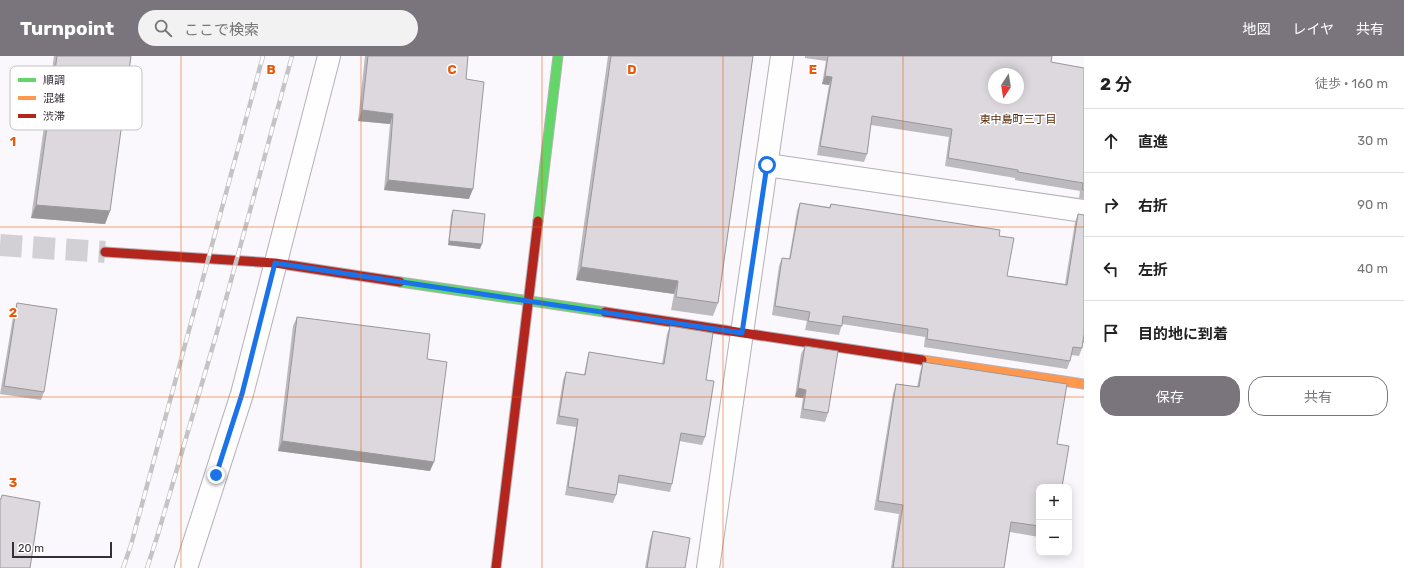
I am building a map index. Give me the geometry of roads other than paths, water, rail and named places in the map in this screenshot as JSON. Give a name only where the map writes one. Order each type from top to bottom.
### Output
[{"type":"street","points":[[186,568],[242,394],[329,56]]},
{"type":"street","points":[[496,568],[558,56]]},
{"type":"street","points":[[708,568],[782,56]]},
{"type":"street","points":[[767,165],[1084,211]]},
{"type":"street","points":[[105,252],[275,263],[1084,384]]},
{"type":"tunnel","points":[[0,245],[105,252]]},
{"type":"railway","points":[[123,568],[131,545],[263,56]]},
{"type":"railway","points":[[147,568],[217,332],[292,56]]},
{"type":"district","name":"東中島町三丁目","points":[[1018,119]]}]
